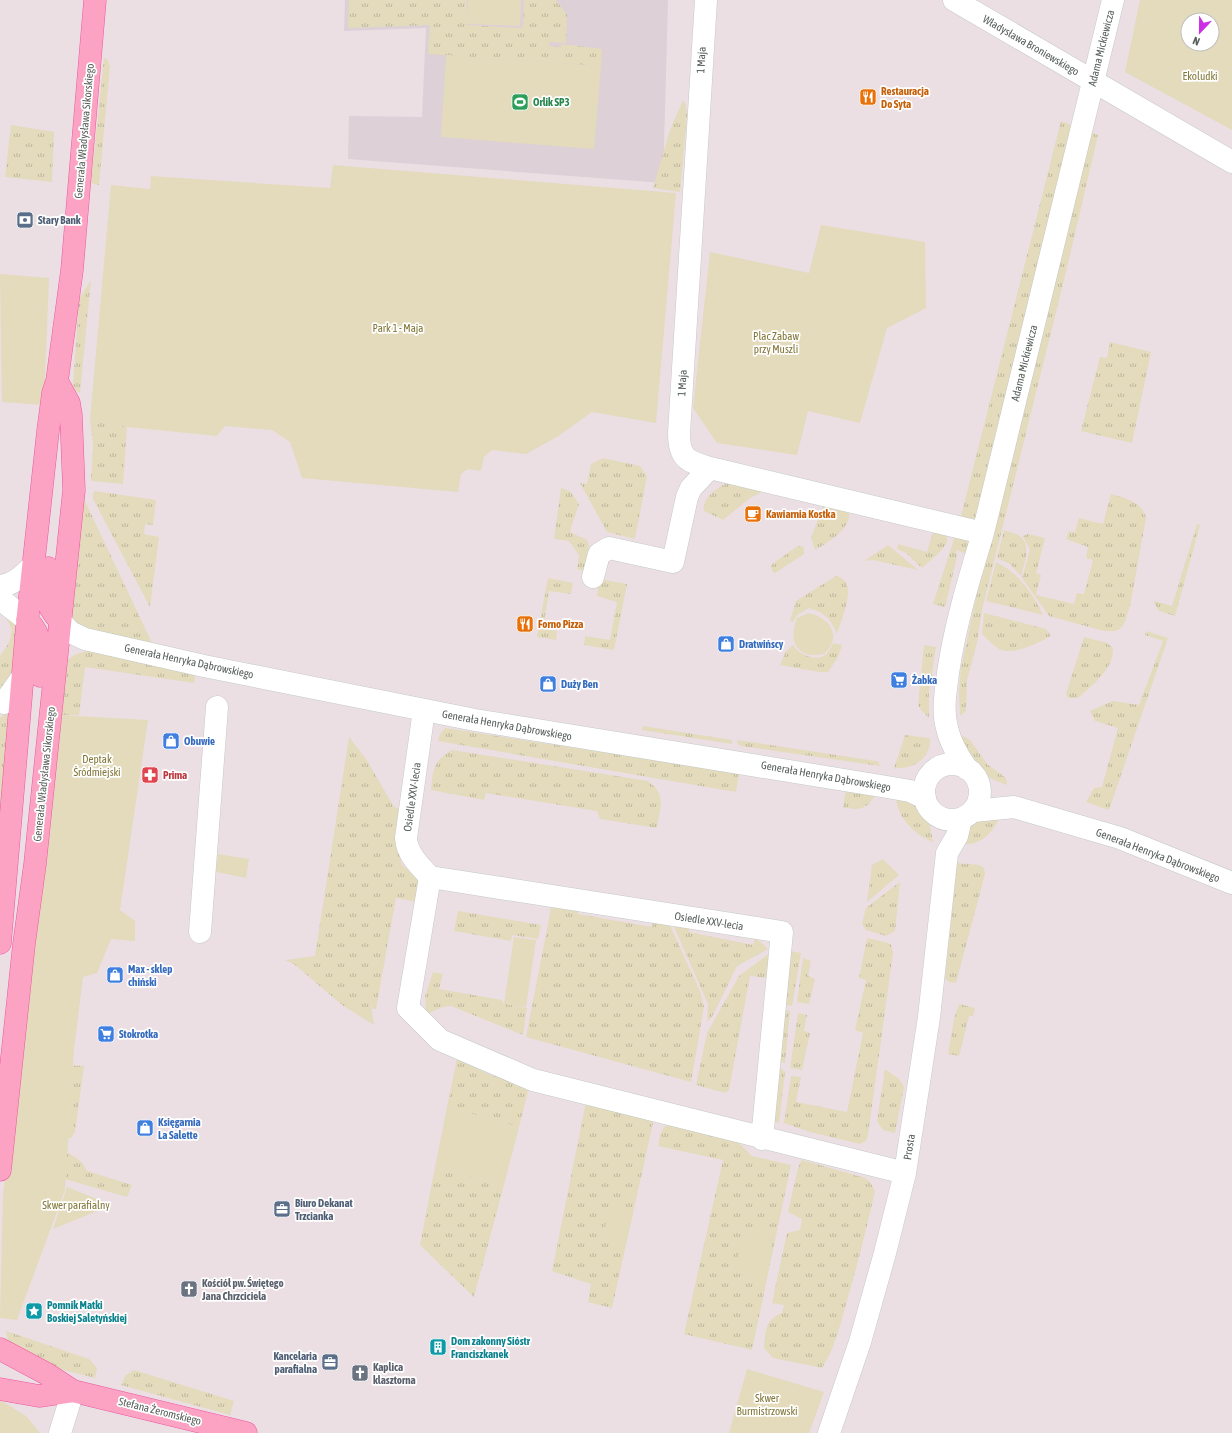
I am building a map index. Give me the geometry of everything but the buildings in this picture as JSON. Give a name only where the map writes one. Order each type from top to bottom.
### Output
[{"type":"main road","name":"Generała Władysława Sikorskiego","points":[[0,943],[8,704],[23,676],[27,620],[40,500],[52,401],[57,381],[72,270],[95,0]]},
{"type":"main road","name":"Generała Władysława Sikorskiego","points":[[1,1154],[36,848],[74,490],[74,462],[70,409],[64,392],[57,381]]},
{"type":"main road","points":[[40,500],[51,528],[45,598],[52,612],[60,621]]},
{"type":"main road","points":[[27,620],[35,627],[41,641],[40,671],[26,813],[36,848]]},
{"type":"main road","name":"Stefana Żeromskiego","points":[[0,1349],[47,1374],[73,1391],[246,1433]]},
{"type":"main road","name":"Stefana Żeromskiego","points":[[0,1390],[39,1396],[73,1391]]},
{"type":"street","name":"1 Maja","points":[[706,0],[679,440],[681,452],[692,462],[710,468],[983,533]]},
{"type":"street","name":"Władysława Broniewskiego","points":[[954,0],[1232,162]]},
{"type":"street","name":"Adama Mickiewicza","points":[[935,771],[946,727],[945,695],[952,645],[962,601],[983,533],[1113,0]]},
{"type":"street","points":[[593,577],[599,554],[609,548],[673,562],[687,497],[691,488],[710,468]]},
{"type":"street","points":[[0,586],[8,586],[17,581],[33,566]]},
{"type":"street","points":[[0,598],[27,620]]},
{"type":"street","name":"Generała Henryka Dąbrowskiego","points":[[60,621],[75,635],[90,640],[204,666],[424,710],[638,747],[732,760],[887,786],[910,791],[925,798]]},
{"type":"street","points":[[55,664],[62,655],[90,640]]},
{"type":"street","points":[[200,932],[217,707]]},
{"type":"street","name":"Osiedle XXV-lecia","points":[[424,710],[406,846],[412,857],[430,877],[782,932],[762,1139]]},
{"type":"street","name":"Adama Mickiewicza","points":[[946,727],[957,755],[972,775]]},
{"type":"street","points":[[950,764],[972,775],[980,798],[967,815],[952,820],[936,816],[930,810],[925,798],[924,787],[931,774],[935,771],[950,764]]},
{"type":"street","name":"Generała Henryka Dąbrowskiego","points":[[972,775],[998,792],[1014,807]]},
{"type":"street","name":"Generała Henryka Dąbrowskiego","points":[[967,815],[1014,807],[1120,838],[1232,883]]},
{"type":"street","name":"Prosta","points":[[829,1433],[860,1342],[905,1174],[929,1017],[947,853],[967,815]]},
{"type":"street","name":"Prosta","points":[[936,816],[938,832],[947,853]]},
{"type":"street","points":[[430,877],[408,1008],[440,1040],[533,1080],[905,1174]]},
{"type":"street","points":[[60,1433],[73,1391]]},
{"type":"shaded area","points":[[345,0],[668,0],[663,183],[348,159],[349,116],[422,117],[426,28],[344,31]]},
{"type":"green space","points":[[349,0],[467,0],[467,25],[519,28],[523,27],[524,0],[556,0],[567,15],[566,43],[549,42],[549,46],[561,47],[561,44],[602,49],[601,66],[428,54],[430,25],[348,28]]},
{"type":"green space","points":[[468,0],[521,0],[520,26],[467,24]]},
{"type":"green space","name":"Ekoludki","points":[[1140,0],[1232,0],[1232,130],[1125,72]]},
{"type":"green space","name":"Orlik SP3","points":[[446,55],[601,66],[594,149],[441,137]]},
{"type":"green space","points":[[104,58],[108,60],[110,66],[99,185],[91,183]]},
{"type":"green space","points":[[683,100],[686,105],[687,117],[680,192],[653,188],[670,130]]},
{"type":"green space","points":[[1061,121],[1098,135],[1066,272],[982,610],[977,643],[967,680],[966,711],[960,716],[959,691],[961,668],[984,560],[956,550],[957,557],[945,607],[933,604],[960,520]]},
{"type":"green space","points":[[11,125],[54,132],[52,182],[5,177]]},
{"type":"green space","name":"Park 1 - Maja","points":[[333,165],[676,193],[656,423],[592,412],[557,437],[526,454],[492,450],[484,457],[481,471],[468,469],[461,474],[458,492],[302,478],[290,442],[272,430],[225,426],[217,436],[127,427],[90,419],[111,185],[150,189],[151,176],[330,188]]},
{"type":"green space","name":"Plac Zabaw przy Muszli","points":[[821,225],[925,242],[926,308],[887,328],[860,423],[808,411],[797,455],[717,443],[693,408],[710,252],[809,273]]},
{"type":"green space","points":[[0,274],[49,278],[44,405],[2,402]]},
{"type":"green space","points":[[91,280],[80,393],[76,391],[73,385],[79,299]]},
{"type":"green space","points":[[1110,342],[1151,352],[1132,443],[1081,431],[1100,357],[1107,358]]},
{"type":"green space","points":[[90,419],[127,427],[123,484],[91,481],[93,445]]},
{"type":"green space","points":[[603,458],[640,466],[647,476],[635,539],[607,532],[580,483],[587,484],[591,464]]},
{"type":"green space","points":[[727,483],[761,489],[762,492],[750,498],[723,520],[704,511],[704,506],[711,494]]},
{"type":"green space","points":[[561,488],[570,491],[579,504],[570,531],[587,540],[589,545],[584,571],[577,569],[579,555],[569,541],[554,539]]},
{"type":"green space","points":[[95,491],[156,500],[153,525],[145,524],[144,534],[159,537],[150,607],[93,499],[93,493]]},
{"type":"green space","points":[[1111,494],[1137,504],[1144,512],[1146,518],[1130,606],[1125,622],[1120,629],[1115,631],[1104,631],[1049,616],[1022,578],[1030,550],[1023,536],[1028,534],[1045,538],[1036,573],[1041,575],[1036,595],[1074,604],[1077,593],[1084,594],[1093,560],[1086,558],[1088,547],[1066,539],[1069,531],[1075,532],[1079,518],[1103,524]]},
{"type":"green space","points":[[84,499],[152,643],[82,629],[73,619],[70,612]]},
{"type":"green space","points":[[823,506],[849,513],[849,519],[837,535],[826,544],[815,550],[811,538]]},
{"type":"green space","points":[[1197,524],[1200,525],[1175,616],[1159,611],[1154,603],[1155,601],[1172,606]]},
{"type":"green space","points":[[939,529],[947,535],[947,543],[939,553],[922,568],[906,553],[897,549],[898,544],[927,552],[932,535]]},
{"type":"green space","points":[[1004,530],[1020,536],[1026,544],[1026,555],[1021,576],[1010,564],[997,558]]},
{"type":"green space","points":[[888,545],[918,570],[873,560],[864,561]]},
{"type":"green space","points":[[801,546],[804,548],[804,554],[775,573],[772,571],[771,565],[796,547]]},
{"type":"green space","points":[[996,562],[1004,566],[1024,584],[1035,599],[1043,615],[986,601]]},
{"type":"green space","points":[[836,576],[843,579],[847,585],[848,592],[845,611],[837,634],[832,624],[823,614],[809,608],[797,615],[793,622],[790,621],[796,601]]},
{"type":"green space","points":[[548,578],[573,583],[571,594],[549,591],[543,629],[557,631],[556,640],[537,637]]},
{"type":"green space","points":[[599,579],[627,584],[614,650],[584,645],[585,636],[610,640],[617,602],[597,596]]},
{"type":"green space","points":[[2,609],[20,622],[17,675],[0,693],[0,656],[9,643],[12,630]]},
{"type":"green space","points":[[809,613],[823,619],[832,629],[833,641],[824,654],[807,654],[797,647],[794,641],[794,626],[797,618]]},
{"type":"green space","points":[[984,613],[1046,629],[1051,636],[1018,650],[1005,651],[999,649],[982,634]]},
{"type":"green space","points":[[1146,631],[1168,638],[1109,810],[1086,802],[1094,788],[1102,787],[1118,728],[1095,721],[1090,711],[1113,701],[1139,705],[1163,641],[1145,635]]},
{"type":"green space","points":[[1084,637],[1107,643],[1113,648],[1112,656],[1106,670],[1095,682],[1078,698],[1068,698],[1066,694]]},
{"type":"green space","points":[[833,643],[842,645],[838,657],[828,672],[819,672],[780,665],[786,651],[793,645],[798,651],[805,655],[817,658],[827,653]]},
{"type":"green space","points":[[924,645],[936,647],[929,692],[929,718],[918,705]]},
{"type":"green space","points":[[90,651],[196,670],[194,683],[85,667],[79,715],[60,715],[63,665],[68,659],[75,655]]},
{"type":"green space","points":[[5,714],[10,715],[0,856],[0,718]]},
{"type":"green space","name":"Deptak Śródmiejski","points":[[60,715],[148,720],[120,910],[135,921],[135,941],[111,939],[97,973],[83,977],[74,1049],[65,1190],[17,1320],[0,1318],[3,1194]]},
{"type":"green space","points":[[643,726],[732,740],[732,744],[642,730]]},
{"type":"green space","points":[[445,728],[739,773],[736,792],[438,741],[440,734]]},
{"type":"green space","points":[[905,735],[930,738],[928,751],[920,761],[914,765],[894,768]]},
{"type":"green space","points":[[961,735],[970,740],[987,764],[1006,778],[1007,785],[981,773],[975,768],[966,754]]},
{"type":"green space","points":[[349,737],[366,759],[394,807],[402,809],[399,855],[402,865],[418,879],[420,884],[417,902],[396,898],[376,1009],[372,1009],[369,994],[374,1025],[342,1005],[294,964],[285,960],[315,956]]},
{"type":"green space","points":[[737,740],[878,761],[880,766],[741,746],[738,744]]},
{"type":"green space","points":[[452,750],[648,781],[658,791],[660,796],[661,802],[657,828],[600,819],[597,811],[486,793],[484,800],[431,790],[432,777],[435,767],[441,758]]},
{"type":"green space","points":[[846,789],[876,794],[866,806],[862,808],[843,808]]},
{"type":"green space","points":[[896,797],[917,804],[930,826],[933,842],[920,835],[903,819],[897,805]]},
{"type":"green space","points":[[1000,816],[985,838],[974,843],[960,844],[968,829],[974,822],[984,818]]},
{"type":"green space","points":[[218,854],[249,859],[246,878],[216,872]]},
{"type":"green space","points":[[883,859],[899,875],[867,902],[872,865]]},
{"type":"green space","points":[[957,863],[979,865],[984,868],[985,874],[956,983],[949,982],[945,979]]},
{"type":"green space","points":[[900,882],[895,931],[886,936],[866,930],[862,924],[866,908]]},
{"type":"green space","points":[[553,898],[579,902],[578,914],[652,927],[654,917],[667,919],[700,991],[704,1007],[691,1082],[526,1037]]},
{"type":"green space","points":[[458,911],[541,925],[538,939],[512,935],[511,941],[454,931]]},
{"type":"green space","points":[[671,920],[689,925],[689,932],[753,945],[755,937],[768,949],[737,966],[712,1017],[707,1022],[708,1004]]},
{"type":"green space","points":[[514,937],[536,940],[526,1007],[504,1004]]},
{"type":"green space","points":[[867,938],[888,943],[891,945],[893,953],[868,1135],[866,1141],[860,1144],[810,1132],[784,1123],[791,1076],[801,1077],[796,1102],[847,1112],[863,1033],[855,1030],[866,980],[859,978]]},
{"type":"green space","points":[[786,950],[801,953],[792,1006],[779,1003]]},
{"type":"green space","points":[[767,955],[770,955],[768,978],[750,976],[729,1090],[725,1093],[696,1085],[707,1033],[739,976]]},
{"type":"green space","points":[[803,958],[811,961],[808,976],[815,979],[809,1004],[797,1002]]},
{"type":"green space","points":[[433,972],[443,974],[439,989],[502,1000],[502,1003],[527,1008],[523,1035],[451,1006],[443,1007],[429,1013],[426,1010],[425,996]]},
{"type":"green space","points":[[959,1004],[975,1008],[973,1016],[969,1016],[959,1056],[948,1054],[954,1019]]},
{"type":"green space","points":[[780,1009],[790,1011],[785,1063],[771,1061]]},
{"type":"green space","points":[[798,1013],[807,1015],[804,1031],[810,1033],[802,1070],[790,1068]]},
{"type":"green space","points":[[457,1059],[488,1074],[529,1087],[519,1127],[447,1107]]},
{"type":"green space","points":[[65,1065],[84,1066],[75,1132],[71,1138],[64,1139]]},
{"type":"green space","points":[[780,1068],[785,1072],[779,1123],[766,1119],[777,1070]]},
{"type":"green space","points":[[885,1069],[899,1079],[904,1087],[895,1133],[883,1130],[877,1121]]},
{"type":"green space","points":[[586,1102],[646,1117],[653,1123],[612,1308],[588,1302],[591,1284],[552,1271]]},
{"type":"green space","points":[[447,1107],[519,1127],[504,1185],[435,1167]]},
{"type":"green space","points":[[669,1125],[739,1143],[752,1156],[791,1165],[752,1350],[684,1334],[723,1160],[658,1146],[660,1135],[664,1127]]},
{"type":"green space","points":[[62,1151],[77,1158],[87,1171],[132,1185],[127,1197],[61,1178]]},
{"type":"green space","points":[[802,1160],[865,1178],[870,1182],[875,1191],[861,1251],[840,1326],[832,1348],[822,1368],[773,1358],[764,1348],[767,1327],[772,1319],[782,1313],[784,1305],[772,1303],[787,1233],[800,1230],[802,1219],[788,1212],[798,1168]]},
{"type":"green space","points":[[435,1167],[504,1185],[474,1297],[420,1245]]},
{"type":"green space","name":"Skwer parafialny","points":[[67,1187],[112,1205],[53,1229]]},
{"type":"green space","points":[[609,1208],[633,1214],[625,1248],[602,1242]]},
{"type":"green space","points":[[743,1229],[774,1236],[764,1280],[735,1273]]},
{"type":"green space","points":[[6,1331],[89,1359],[97,1368],[95,1378],[60,1369],[8,1342]]},
{"type":"green space","name":"Skwer Burmistrzowski","points":[[747,1369],[824,1392],[809,1433],[729,1433]]},
{"type":"green space","points":[[134,1370],[234,1401],[230,1415],[121,1385],[126,1375]]},
{"type":"green space","points":[[0,1400],[26,1416],[40,1433],[0,1433]]},
{"type":"place","name":"Restauracja Do Syta","points":[[868,97]]},
{"type":"place","name":"Orlik SP3","points":[[520,102]]},
{"type":"place","name":"Stary Bank","points":[[25,220]]},
{"type":"place","name":"Kawiarnia Kostka","points":[[753,514]]},
{"type":"place","name":"Forno Pizza","points":[[525,624]]},
{"type":"place","name":"Dratwińscy","points":[[726,644]]},
{"type":"place","name":"Żabka","points":[[899,680]]},
{"type":"place","name":"Duży Ben","points":[[548,684]]},
{"type":"place","name":"Obuwie","points":[[171,741]]},
{"type":"place","name":"Prima","points":[[150,775]]},
{"type":"place","name":"Max - sklep chiński","points":[[115,975]]},
{"type":"place","name":"Stokrotka","points":[[106,1034]]},
{"type":"place","name":"Księgarnia La Salette","points":[[145,1128]]},
{"type":"place","name":"Biuro Dekanat Trzcianka","points":[[282,1209]]},
{"type":"place","name":"Kościół pw. Świętego Jana Chrzciciela","points":[[189,1289]]},
{"type":"place","name":"Pomnik Matki Boskiej Saletyńskiej","points":[[34,1311]]},
{"type":"place","name":"Dom zakonny Sióstr Franciszkanek","points":[[438,1347]]},
{"type":"place","name":"Kancelaria parafialna","points":[[330,1362]]},
{"type":"place","name":"Kaplica klasztorna","points":[[360,1373]]}]
